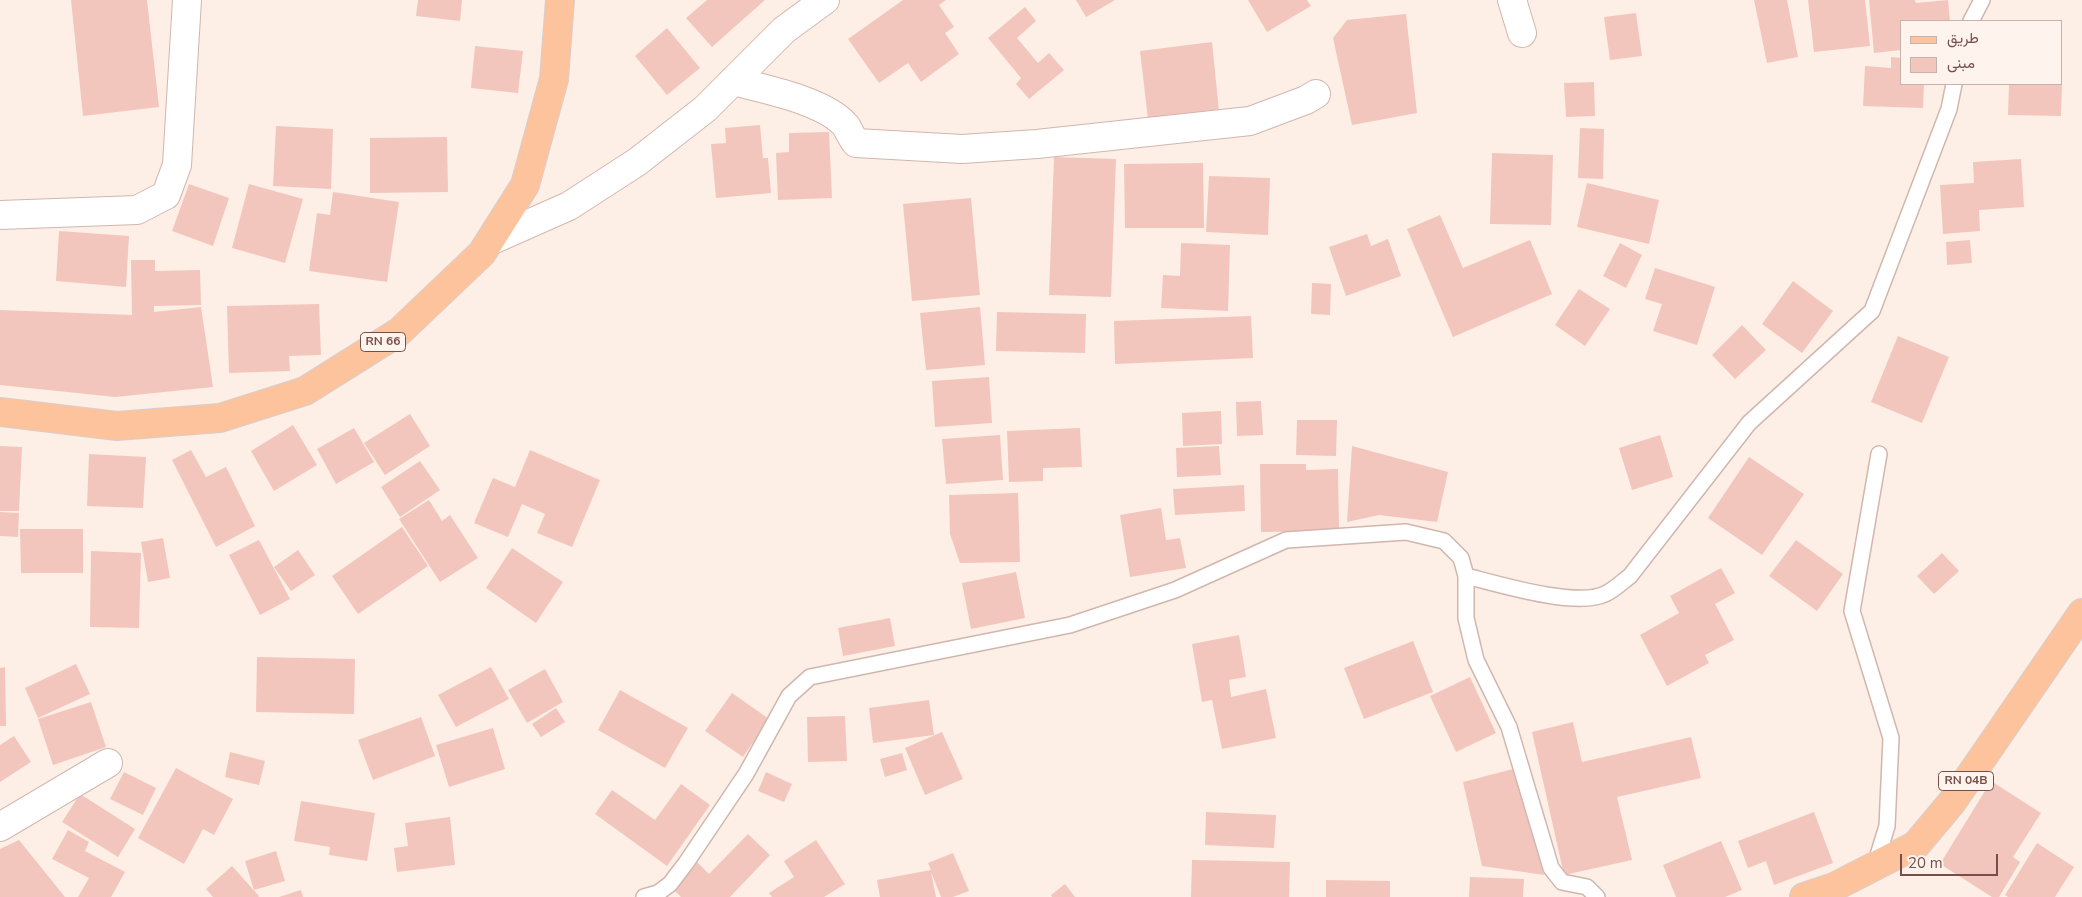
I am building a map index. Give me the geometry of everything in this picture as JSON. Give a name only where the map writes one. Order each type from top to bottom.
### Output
[{"type":"main road","name":"RN 66","points":[[0,412],[126,425],[220,418],[305,391],[399,332],[482,253],[525,185],[554,78],[560,0]]},
{"type":"main road","name":"RN 04B","points":[[1804,897],[1834,887],[1916,845],[1952,802],[2082,613]]},
{"type":"street","points":[[0,215],[136,210],[166,195],[177,165],[187,0]]},
{"type":"street","points":[[490,241],[569,206],[637,162],[705,109],[784,30],[825,0]]},
{"type":"street","points":[[1512,0],[1522,33]]},
{"type":"street","points":[[733,81],[797,97],[818,106],[845,125],[856,143],[962,149],[1037,144],[1250,121],[1306,100],[1316,94]]},
{"type":"street","points":[[0,827],[108,763]]},
{"type":"lane","points":[[1972,20],[1982,0]]},
{"type":"lane","points":[[1466,576],[1518,589],[1580,599],[1605,594],[1630,576],[1750,423],[1872,311],[1949,109],[1954,85]]},
{"type":"lane","points":[[1875,865],[1887,826],[1891,738],[1852,611],[1879,454]]},
{"type":"lane","points":[[644,897],[658,892],[670,884],[686,863],[746,774],[789,696],[810,677],[1070,625],[1175,590],[1286,540],[1406,532],[1444,541],[1461,558],[1466,576],[1466,618],[1476,660],[1509,727],[1551,868],[1562,882],[1586,887],[1597,897]]},
{"type":"building","points":[[71,0],[147,0],[159,107],[83,116]]},
{"type":"building","points":[[418,0],[462,0],[460,21],[416,16]]},
{"type":"building","points":[[707,0],[765,0],[712,47],[686,18]]},
{"type":"building","points":[[903,0],[946,0],[939,5],[954,27],[945,33],[959,54],[921,82],[908,63],[879,83],[848,39]]},
{"type":"building","points":[[1076,0],[1115,0],[1086,17]]},
{"type":"building","points":[[1248,0],[1307,0],[1311,6],[1267,32]]},
{"type":"building","points":[[1754,0],[1787,0],[1798,57],[1767,63]]},
{"type":"building","points":[[1808,0],[1865,0],[1870,46],[1814,52]]},
{"type":"building","points":[[1869,0],[1915,0],[1916,3],[1948,0],[1950,20],[1900,20],[1900,50],[1874,53]]},
{"type":"building","points":[[1025,7],[1036,21],[1017,38],[1038,63],[1049,53],[1064,70],[1029,99],[1016,84],[1021,78],[988,38]]},
{"type":"building","points":[[1636,13],[1642,56],[1610,60],[1604,17]]},
{"type":"building","points":[[1406,14],[1417,113],[1352,125],[1333,38],[1347,20]]},
{"type":"building","points":[[667,28],[700,68],[667,95],[635,56]]},
{"type":"building","points":[[1212,42],[1219,111],[1148,119],[1140,51]]},
{"type":"building","points":[[475,46],[523,51],[518,93],[471,88]]},
{"type":"building","points":[[1891,57],[1900,58],[1900,85],[1924,85],[1923,108],[1863,106],[1865,66],[1891,68]]},
{"type":"building","points":[[1594,82],[1595,116],[1566,117],[1564,83]]},
{"type":"building","points":[[2009,85],[2062,85],[2061,116],[2008,115]]},
{"type":"building","points":[[760,125],[763,158],[768,158],[771,193],[716,198],[711,144],[726,143],[725,128]]},
{"type":"building","points":[[276,126],[333,129],[331,189],[273,186]]},
{"type":"building","points":[[1580,128],[1604,129],[1603,179],[1578,178]]},
{"type":"building","points":[[829,132],[832,198],[778,200],[776,153],[789,152],[789,133]]},
{"type":"building","points":[[447,137],[448,192],[370,193],[370,138]]},
{"type":"building","points":[[1492,153],[1553,155],[1551,225],[1490,224]]},
{"type":"building","points":[[1054,157],[1116,159],[1111,297],[1049,295]]},
{"type":"building","points":[[2021,159],[2024,207],[1979,210],[1980,231],[1943,234],[1940,185],[1974,183],[1973,162]]},
{"type":"building","points":[[1203,163],[1204,228],[1125,228],[1124,164]]},
{"type":"building","points":[[1209,176],[1270,178],[1268,235],[1206,232]]},
{"type":"building","points":[[1587,183],[1659,200],[1649,244],[1577,227]]},
{"type":"building","points":[[189,184],[229,198],[213,246],[172,231]]},
{"type":"building","points":[[249,184],[303,199],[285,263],[232,248]]},
{"type":"building","points":[[333,192],[399,202],[387,282],[309,271],[317,213],[330,215]]},
{"type":"building","points":[[971,198],[980,295],[912,301],[903,204]]},
{"type":"building","points":[[1440,215],[1463,268],[1530,240],[1552,294],[1453,337],[1407,229]]},
{"type":"building","points":[[59,231],[129,236],[126,287],[56,281]]},
{"type":"building","points":[[1367,234],[1371,246],[1388,239],[1401,276],[1346,296],[1329,247]]},
{"type":"building","points":[[1970,240],[1972,263],[1947,265],[1946,242]]},
{"type":"building","points":[[1181,243],[1230,245],[1228,311],[1161,308],[1163,275],[1180,276]]},
{"type":"building","points":[[1620,243],[1642,255],[1626,288],[1603,276]]},
{"type":"building","points":[[131,260],[155,260],[155,271],[200,270],[201,305],[154,306],[154,312],[201,307],[213,387],[115,397],[0,385],[0,310],[132,315]]},
{"type":"building","points":[[1655,268],[1715,287],[1697,345],[1653,331],[1662,304],[1645,299]]},
{"type":"building","points":[[1793,281],[1833,311],[1802,353],[1762,324]]},
{"type":"building","points":[[1312,283],[1331,284],[1330,315],[1311,314]]},
{"type":"building","points":[[1579,289],[1610,309],[1585,346],[1555,325]]},
{"type":"building","points":[[319,304],[321,355],[289,356],[290,371],[229,373],[227,306]]},
{"type":"building","points":[[980,307],[985,365],[926,370],[920,313]]},
{"type":"building","points":[[997,312],[1086,314],[1085,353],[996,351]]},
{"type":"building","points":[[1251,316],[1253,358],[1115,364],[1114,321]]},
{"type":"building","points":[[1742,325],[1766,350],[1735,379],[1712,355]]},
{"type":"building","points":[[1898,336],[1949,357],[1922,423],[1871,402]]},
{"type":"building","points":[[989,377],[992,423],[935,427],[932,381]]},
{"type":"building","points":[[1261,401],[1263,435],[1237,436],[1236,402]]},
{"type":"building","points":[[1221,411],[1222,444],[1183,446],[1182,413]]},
{"type":"building","points":[[410,414],[430,446],[385,475],[364,443]]},
{"type":"building","points":[[1297,420],[1337,420],[1336,456],[1296,455]]},
{"type":"building","points":[[293,425],[317,465],[274,491],[251,451]]},
{"type":"building","points":[[354,428],[374,462],[336,484],[317,449]]},
{"type":"building","points":[[1080,428],[1082,467],[1043,468],[1043,481],[1009,482],[1007,431]]},
{"type":"building","points":[[1000,435],[1003,480],[946,484],[942,439]]},
{"type":"building","points":[[1660,435],[1673,477],[1632,490],[1619,448]]},
{"type":"building","points":[[0,446],[22,447],[19,511],[0,511]]},
{"type":"building","points":[[1219,446],[1221,475],[1177,477],[1176,448]]},
{"type":"building","points":[[1352,446],[1448,472],[1437,522],[1379,515],[1347,522]]},
{"type":"building","points":[[191,450],[206,477],[226,467],[255,526],[216,547],[172,460]]},
{"type":"building","points":[[530,450],[600,480],[572,547],[537,533],[545,514],[522,504],[508,537],[474,523],[493,478],[515,487]]},
{"type":"building","points":[[89,454],[146,457],[143,508],[87,506]]},
{"type":"building","points":[[1749,457],[1804,494],[1762,555],[1708,518]]},
{"type":"building","points":[[420,461],[440,490],[400,517],[381,487]]},
{"type":"building","points":[[1260,464],[1306,464],[1306,470],[1338,469],[1339,531],[1261,532]]},
{"type":"building","points":[[1244,485],[1245,511],[1175,515],[1173,489]]},
{"type":"building","points":[[1018,493],[1020,562],[960,563],[950,534],[949,495]]},
{"type":"building","points":[[429,500],[442,521],[450,515],[478,558],[440,582],[399,519]]},
{"type":"building","points":[[1161,508],[1166,540],[1180,538],[1186,568],[1130,577],[1120,515]]},
{"type":"building","points":[[0,512],[19,513],[18,537],[0,536]]},
{"type":"building","points":[[402,527],[428,566],[358,614],[332,576]]},
{"type":"building","points":[[20,529],[83,529],[83,573],[21,573]]},
{"type":"building","points":[[163,538],[170,578],[148,582],[141,542]]},
{"type":"building","points":[[259,540],[290,599],[260,615],[229,555]]},
{"type":"building","points":[[1796,540],[1843,574],[1817,611],[1769,576]]},
{"type":"building","points":[[512,548],[563,582],[536,623],[486,588]]},
{"type":"building","points":[[298,550],[315,575],[291,591],[274,567]]},
{"type":"building","points":[[91,551],[141,553],[139,628],[90,627]]},
{"type":"building","points":[[1942,553],[1959,571],[1934,594],[1917,576]]},
{"type":"building","points":[[1721,568],[1735,593],[1715,604],[1734,640],[1705,655],[1709,663],[1667,686],[1640,635],[1679,613],[1670,596]]},
{"type":"building","points":[[1016,572],[1025,618],[971,629],[962,583]]},
{"type":"building","points":[[890,618],[895,646],[843,656],[838,628]]},
{"type":"building","points":[[1239,635],[1246,677],[1229,680],[1231,697],[1266,689],[1276,738],[1222,749],[1212,700],[1202,702],[1192,644]]},
{"type":"building","points":[[1413,641],[1433,692],[1364,719],[1344,668]]},
{"type":"building","points":[[257,657],[355,659],[354,714],[256,712]]},
{"type":"building","points":[[76,664],[90,694],[38,718],[25,688]]},
{"type":"building","points":[[5,667],[6,726],[0,726],[0,668]]},
{"type":"building","points":[[491,667],[509,699],[456,727],[438,695]]},
{"type":"building","points":[[545,669],[563,702],[527,723],[508,690]]},
{"type":"building","points":[[1470,677],[1496,733],[1456,752],[1430,696]]},
{"type":"building","points":[[620,690],[688,728],[665,768],[598,730]]},
{"type":"building","points":[[732,693],[769,719],[743,757],[705,731]]},
{"type":"building","points":[[929,700],[934,735],[873,743],[869,708]]},
{"type":"building","points":[[91,702],[106,747],[53,765],[38,719]]},
{"type":"building","points":[[556,708],[565,722],[541,737],[532,724]]},
{"type":"building","points":[[845,716],[847,761],[808,762],[807,717]]},
{"type":"building","points":[[421,717],[435,756],[373,780],[358,740]]},
{"type":"building","points":[[1573,722],[1582,762],[1691,737],[1701,778],[1617,797],[1632,860],[1564,875],[1532,732]]},
{"type":"building","points":[[493,728],[505,769],[449,787],[436,745]]},
{"type":"building","points":[[942,732],[963,779],[925,795],[905,748]]},
{"type":"building","points":[[14,736],[31,762],[0,782],[0,745]]},
{"type":"building","points":[[230,752],[265,761],[259,785],[225,777]]},
{"type":"building","points":[[902,753],[907,770],[885,777],[880,759]]},
{"type":"building","points":[[176,768],[233,799],[214,835],[203,829],[184,864],[138,838]]},
{"type":"building","points":[[1513,769],[1544,875],[1482,866],[1463,782]]},
{"type":"building","points":[[124,772],[156,788],[143,815],[110,799]]},
{"type":"building","points":[[766,772],[792,784],[784,802],[758,791]]},
{"type":"building","points":[[1991,781],[2041,813],[2013,857],[2020,862],[1999,897],[1992,897],[1940,864]]},
{"type":"building","points":[[681,784],[710,805],[667,866],[595,814],[612,790],[655,820]]},
{"type":"building","points":[[80,794],[135,829],[118,857],[62,822]]},
{"type":"building","points":[[301,801],[375,813],[367,861],[329,855],[330,847],[294,841]]},
{"type":"building","points":[[1206,812],[1276,815],[1274,848],[1205,845]]},
{"type":"building","points":[[1814,812],[1833,863],[1774,885],[1766,861],[1748,868],[1738,841]]},
{"type":"building","points":[[450,817],[455,865],[397,872],[394,848],[408,846],[405,823]]},
{"type":"building","points":[[68,830],[89,842],[85,851],[125,872],[111,897],[78,897],[89,878],[52,859]]},
{"type":"building","points":[[748,834],[770,855],[730,897],[681,897],[670,886],[695,860],[709,874]]},
{"type":"building","points":[[19,840],[65,897],[0,897],[0,849]]},
{"type":"building","points":[[816,840],[845,884],[824,897],[772,897],[769,893],[794,877],[784,861]]},
{"type":"building","points":[[1721,841],[1742,890],[1725,897],[1676,897],[1663,865]]},
{"type":"building","points":[[2037,843],[2074,867],[2055,897],[2008,897],[2005,895]]},
{"type":"building","points":[[276,851],[285,881],[254,890],[245,861]]},
{"type":"building","points":[[953,853],[969,891],[953,897],[941,897],[931,872],[936,897],[880,897],[877,880],[931,870],[928,863]]},
{"type":"building","points":[[1192,860],[1290,862],[1289,897],[1191,897]]},
{"type":"building","points":[[232,866],[258,897],[213,897],[206,889]]},
{"type":"building","points":[[1470,877],[1524,879],[1523,897],[1469,897]]},
{"type":"building","points":[[1326,880],[1390,881],[1390,897],[1326,897]]},
{"type":"building","points":[[1065,884],[1075,897],[1052,897],[1051,895]]},
{"type":"building","points":[[301,890],[303,897],[279,897]]}]
